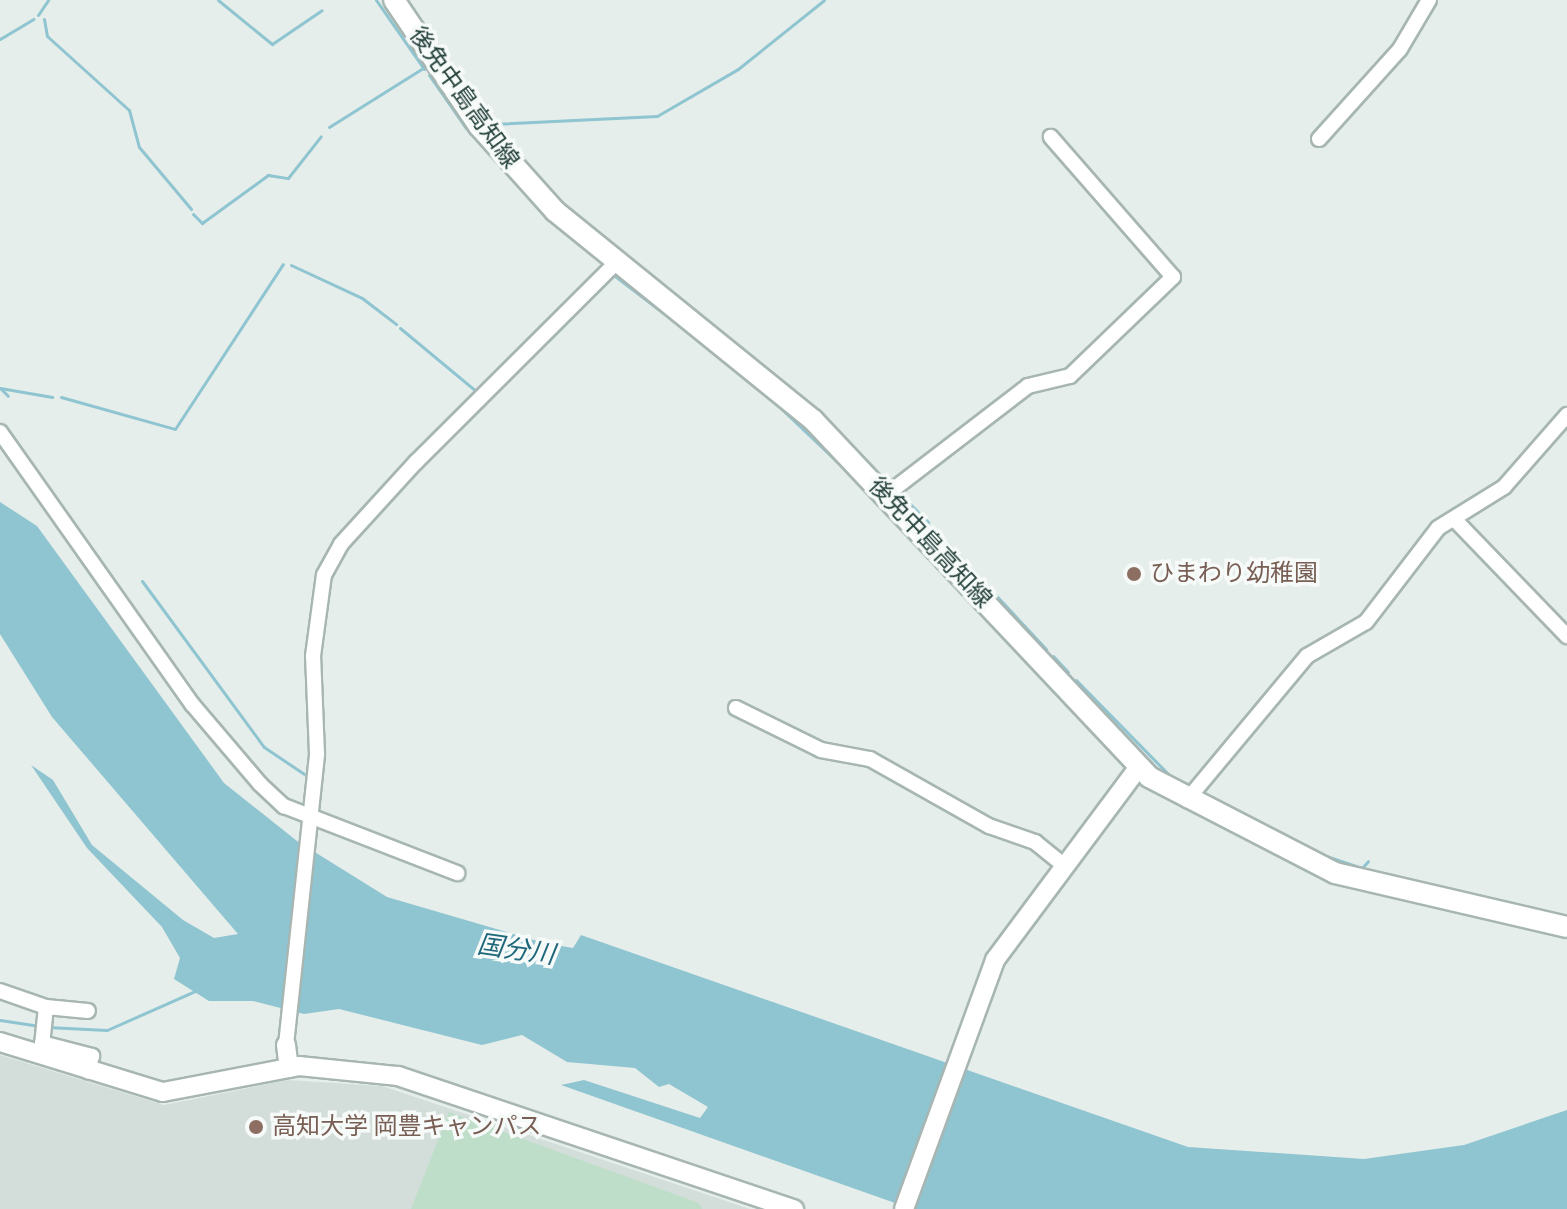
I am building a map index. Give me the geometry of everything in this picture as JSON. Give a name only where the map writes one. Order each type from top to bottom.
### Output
[{"type":"main road","name":"後免中島高知線","points":[[394,0],[510,165],[617,262],[764,377],[886,495],[1138,768],[1187,800],[1335,873],[1567,927]]},
{"type":"street","points":[[1319,139],[1400,49],[1429,0]]},
{"type":"street","points":[[886,495],[1028,386],[1070,376],[1173,277],[1051,137]]},
{"type":"street","points":[[289,1068],[286,1045],[317,754],[315,631],[333,557],[513,359],[617,262]]},
{"type":"street","points":[[1187,800],[1307,656],[1366,622],[1438,528],[1504,487],[1567,415]]},
{"type":"street","points":[[0,432],[224,745],[284,806],[308,818],[457,873]]},
{"type":"street","points":[[1454,519],[1567,636]]},
{"type":"street","points":[[736,708],[821,750],[870,759],[997,830],[1035,842],[1062,864]]},
{"type":"street","points":[[904,1209],[995,960],[1062,864],[1138,768]]},
{"type":"street","points":[[0,991],[45,1012],[88,1011]]},
{"type":"street","points":[[45,1012],[43,1038],[92,1056],[88,1071]]},
{"type":"street","points":[[0,1042],[163,1092],[289,1068],[398,1076],[794,1209]]},
{"type":"shaded area","name":"高知大学 岡豊キャンパス","points":[[0,1055],[164,1105],[288,1080],[382,1086],[750,1209],[0,1209]]},
{"type":"green space","points":[[449,1112],[699,1203],[702,1209],[411,1209]]},
{"type":"water","name":"国分川","points":[[0,502],[37,526],[224,783],[297,841],[387,897],[544,943],[573,948],[581,935],[1188,1147],[1364,1159],[1464,1145],[1567,1110],[1567,1209],[912,1209],[561,1085],[584,1080],[700,1118],[708,1107],[669,1084],[659,1087],[635,1068],[567,1062],[522,1035],[482,1045],[339,1009],[304,1014],[253,1001],[209,1001],[174,979],[180,958],[162,927],[87,848],[31,765],[53,780],[92,845],[183,920],[214,938],[238,934],[52,717],[0,634]]},
{"type":"waterway","points":[[38,15],[48,0]]},
{"type":"waterway","points":[[218,0],[272,44],[322,10]]},
{"type":"waterway","points":[[376,0],[424,69]]},
{"type":"waterway","points":[[493,124],[657,116],[738,69],[824,0]]},
{"type":"waterway","points":[[0,39],[33,19]]},
{"type":"waterway","points":[[44,19],[47,36],[129,110],[139,147],[191,209]]},
{"type":"waterway","points":[[329,127],[423,68]]},
{"type":"waterway","points":[[429,75],[466,128]]},
{"type":"waterway","points":[[193,214],[202,223],[268,175],[288,178],[321,136]]},
{"type":"waterway","points":[[61,397],[175,429],[283,264]]},
{"type":"waterway","points":[[291,265],[362,298],[396,324]]},
{"type":"waterway","points":[[611,273],[704,344]]},
{"type":"waterway","points":[[400,328],[477,392]]},
{"type":"waterway","points":[[0,388],[52,397]]},
{"type":"waterway","points":[[0,388],[8,396]]},
{"type":"waterway","points":[[769,397],[850,474]]},
{"type":"waterway","points":[[856,480],[882,506]]},
{"type":"waterway","points":[[900,494],[928,522]]},
{"type":"waterway","points":[[935,530],[1046,649]]},
{"type":"waterway","points":[[142,581],[264,747],[304,774]]},
{"type":"waterway","points":[[1053,656],[1068,672]]},
{"type":"waterway","points":[[1076,680],[1171,777]]},
{"type":"waterway","points":[[1320,854],[1362,868],[1368,861]]},
{"type":"waterway","points":[[47,1027],[107,1030],[195,991]]},
{"type":"waterway","points":[[0,1020],[40,1026]]},
{"type":"place","name":"ひまわり幼稚園","points":[[1134,574]]},
{"type":"place","name":"高知大学 岡豊キャンパス","points":[[256,1127]]}]
